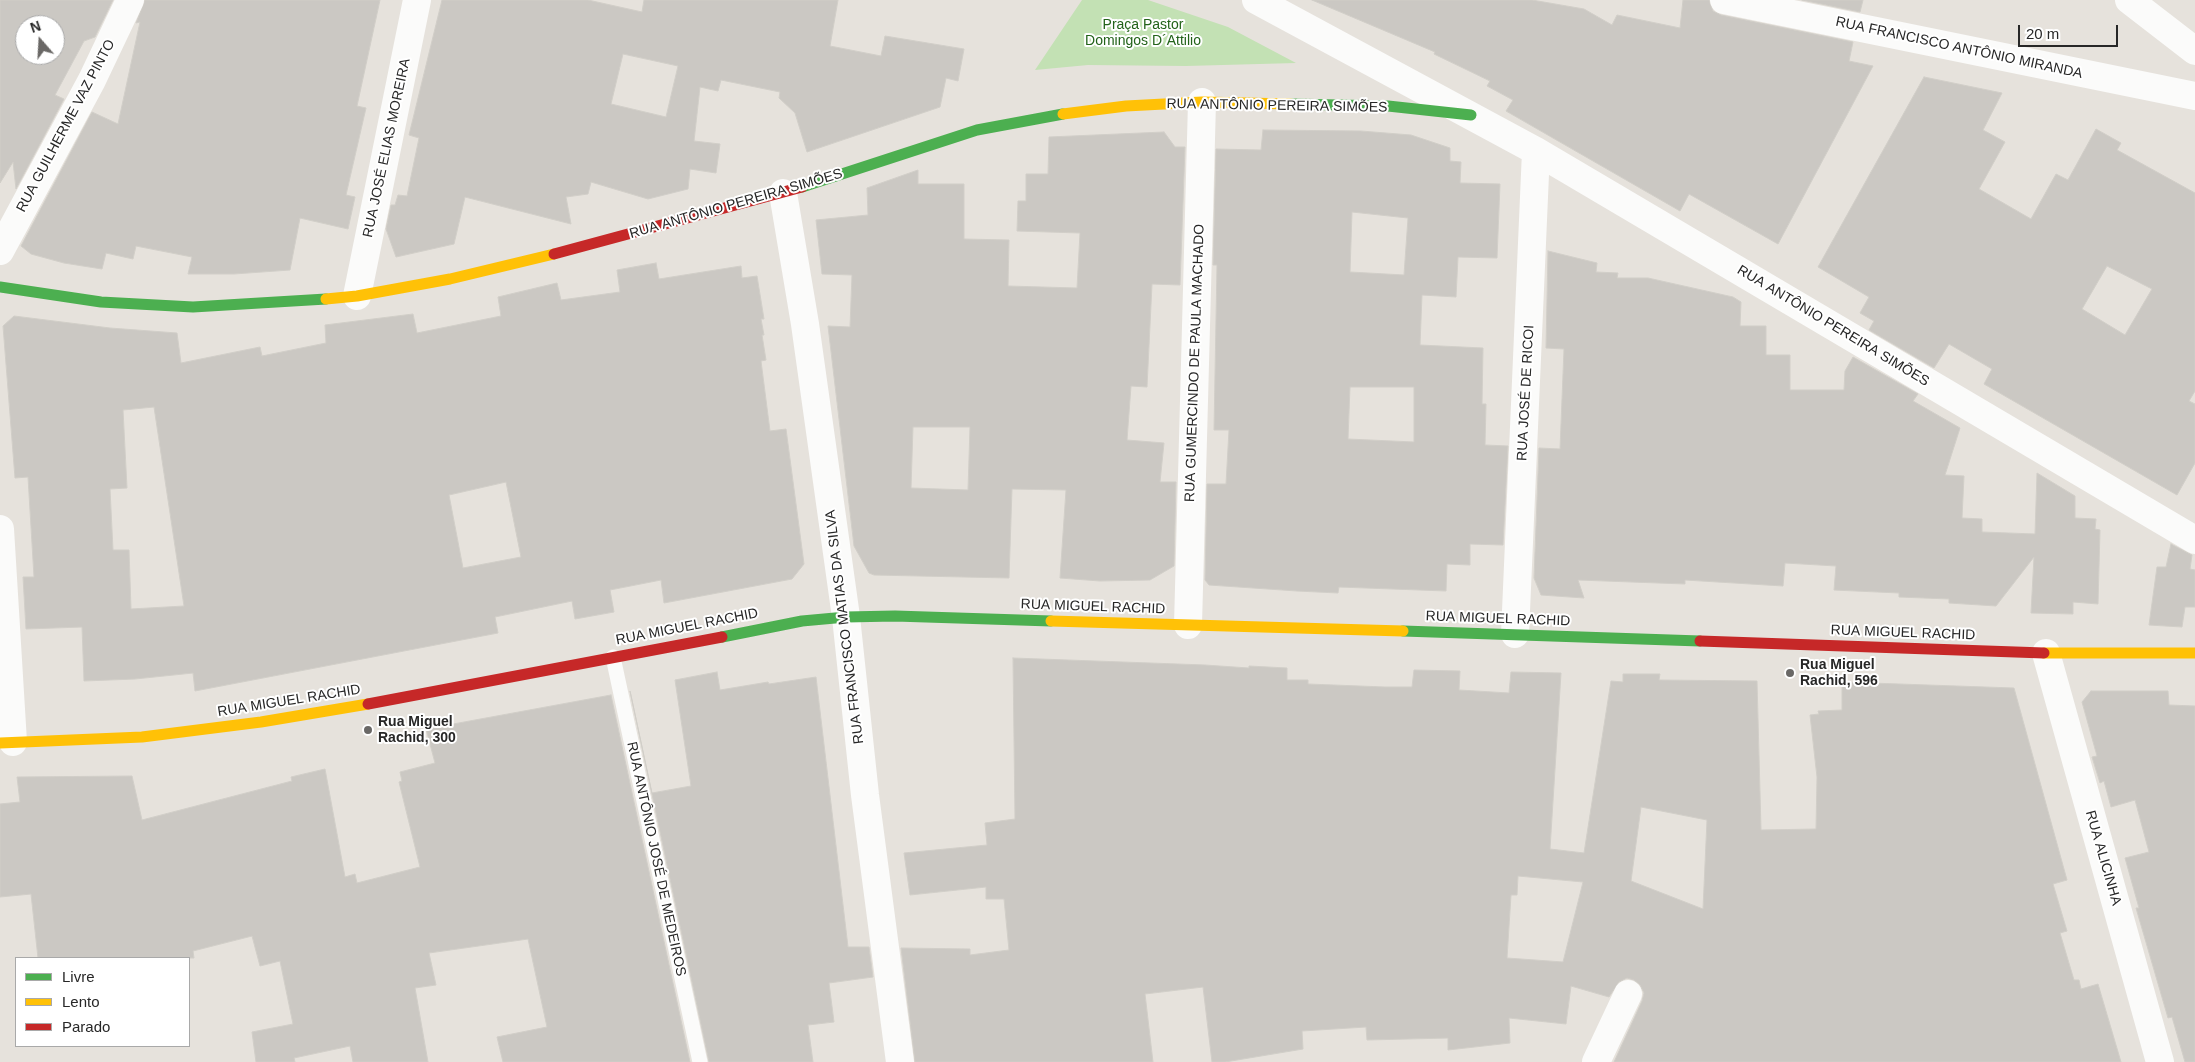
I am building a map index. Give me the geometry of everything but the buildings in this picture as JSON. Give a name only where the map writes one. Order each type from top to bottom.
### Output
[{"type":"main road","name":"RUA ANTÔNIO PEREIRA SIMÕES","points":[[0,287],[101,302],[193,307],[283,303],[357,296],[450,279],[611,240],[784,193],[978,130],[1058,114],[1126,106],[1202,102],[1388,106],[1470,115]]},
{"type":"main road","name":"RUA MIGUEL RACHID","points":[[6,743],[142,737],[261,722],[407,698],[802,621],[846,618],[895,616],[1515,634],[2046,653],[2195,653]]},
{"type":"street","name":"RUA GUILHERME VAZ PINTO","points":[[0,251],[92,80],[130,0]]},
{"type":"street","name":"RUA JOSÉ ELIAS MOREIRA","points":[[357,296],[418,0]]},
{"type":"street","name":"RUA ANTÔNIO PEREIRA SIMÕES","points":[[1256,0],[1536,151],[2195,540]]},
{"type":"street","name":"RUA FRANCISCO ANTÔNIO MIRANDA","points":[[1724,0],[2195,96]]},
{"type":"street","points":[[2129,0],[2195,51]]},
{"type":"street","name":"RUA GUMERCINDO DE PAULA MACHADO","points":[[1188,625],[1202,102]]},
{"type":"street","name":"RUA JOSÉ DE RICOI","points":[[1515,634],[1536,151]]},
{"type":"street","name":"RUA FRANCISCO MATIAS DA SILVA","points":[[784,193],[846,618],[865,795],[900,1062]]},
{"type":"street","points":[[0,529],[6,743]]},
{"type":"street","name":"RUA ALICINHA","points":[[2046,653],[2155,1061]]},
{"type":"street","points":[[1596,1062],[1628,994]]},
{"type":"lane","name":"RUA ANTÔNIO JOSÉ DE MEDEIROS","points":[[613,657],[700,1062]]},
{"type":"green space","name":"Praça Pastor Domingos D´Attilio","points":[[1082,0],[1148,0],[1228,27],[1296,63],[1186,66],[1088,65],[1035,70]]},
{"type":"traffic: fast","points":[[1291,104],[1388,106],[1471,115]]},
{"type":"traffic: fast","points":[[802,187],[977,130],[1063,114]]},
{"type":"traffic: fast","points":[[0,287],[101,302],[193,307],[326,299]]},
{"type":"traffic: fast","points":[[722,637],[802,621],[846,617],[895,616],[1051,621]]},
{"type":"traffic: fast","points":[[1403,631],[1700,641]]},
{"type":"traffic: slow","points":[[1063,114],[1126,106],[1202,102],[1291,104]]},
{"type":"traffic: slow","points":[[326,299],[357,296],[450,279],[554,254]]},
{"type":"traffic: slow","points":[[1051,621],[1403,631]]},
{"type":"traffic: slow","points":[[2044,653],[2195,653]]},
{"type":"traffic: slow","points":[[0,743],[142,737],[261,722],[368,704]]},
{"type":"traffic: jam","points":[[554,254],[802,187]]},
{"type":"traffic: jam","points":[[368,704],[722,637]]},
{"type":"traffic: jam","points":[[1700,641],[2044,653]]},
{"type":"place","name":"Rua Miguel Rachid, 596","points":[[1790,673]]},
{"type":"place","name":"Rua Miguel Rachid, 300","points":[[368,730]]}]
